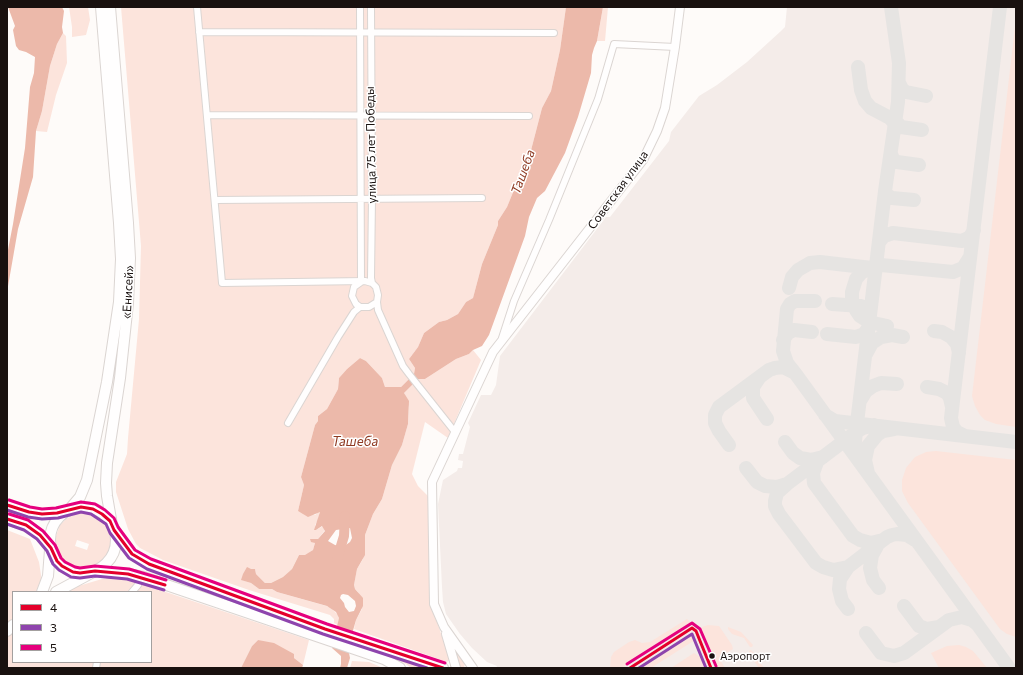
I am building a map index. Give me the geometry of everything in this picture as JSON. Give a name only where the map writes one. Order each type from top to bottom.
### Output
[{"type":"main road","name":"«Енисей»","points":[[101,7],[119,223],[121,259],[119,302],[108,375],[87,480],[80,497],[68,511],[58,518],[52,528],[50,539],[51,548],[57,562],[67,569],[80,573],[95,571],[143,577],[366,648],[443,668]]},
{"type":"main road","name":"«Енисей»","points":[[95,571],[105,565],[112,555],[116,540],[106,489],[107,463],[120,378],[128,303],[130,258],[128,215],[110,7]]},
{"type":"main road","points":[[7,505],[29,512],[42,514],[68,511]]},
{"type":"main road","name":"«Енисей»","points":[[68,511],[81,507],[93,509],[106,517],[132,554],[149,564],[324,634]]},
{"type":"main road","points":[[7,519],[30,527],[40,535],[51,548],[48,576],[42,591]]},
{"type":"main road","points":[[58,591],[95,571]]},
{"type":"main road","name":"«Енисей»","points":[[366,648],[400,668]]},
{"type":"street","points":[[197,7],[208,115],[222,283],[372,283],[378,290],[378,310],[403,366]]},
{"type":"street","name":"улица 75 лет Победы","points":[[360,7],[361,282]]},
{"type":"street","name":"улица 75 лет Победы","points":[[371,7],[372,283]]},
{"type":"street","name":"Советская улица","points":[[444,627],[434,604],[432,482],[487,364],[500,342],[643,160],[657,131],[665,108],[680,7]]},
{"type":"street","points":[[199,32],[554,33]]},
{"type":"street","points":[[500,342],[514,301],[549,220],[598,99],[614,44],[675,48]]},
{"type":"street","points":[[208,115],[529,116]]},
{"type":"street","points":[[215,200],[482,198]]},
{"type":"street","points":[[360,307],[356,304],[352,296],[354,288],[361,282]]},
{"type":"street","points":[[288,423],[354,312],[360,307],[369,307],[377,302]]},
{"type":"street","points":[[369,307],[376,315],[408,374],[455,432]]},
{"type":"street","points":[[133,591],[138,585]]},
{"type":"street","points":[[444,627],[456,668]]},
{"type":"street","points":[[444,627],[473,668]]},
{"type":"street","points":[[444,627],[479,668]]},
{"type":"shaded area","points":[[69,7],[88,7],[90,20],[86,35],[72,37]]},
{"type":"shaded area","points":[[121,7],[566,7],[560,50],[551,91],[542,108],[529,158],[523,168],[507,207],[498,221],[498,225],[482,264],[473,298],[466,302],[458,314],[447,320],[439,322],[424,333],[418,347],[409,359],[415,368],[414,374],[401,387],[385,387],[382,378],[366,361],[360,358],[339,378],[338,389],[327,409],[318,416],[318,421],[315,425],[301,477],[304,485],[298,511],[315,515],[320,512],[315,525],[316,530],[323,526],[325,530],[318,539],[311,539],[315,543],[313,550],[305,556],[299,555],[292,569],[283,577],[271,583],[265,583],[256,574],[255,569],[242,580],[251,583],[259,589],[272,589],[277,592],[330,607],[338,615],[338,625],[334,623],[334,619],[330,615],[249,590],[163,560],[140,548],[136,544],[128,529],[116,492],[116,482],[127,454],[139,319],[141,246]]},
{"type":"shaded area","points":[[603,7],[608,7],[605,41],[597,41]]},
{"type":"shaded area","points":[[787,7],[1016,7],[1016,668],[496,668],[497,666],[487,662],[460,634],[446,614],[443,602],[438,504],[443,480],[457,471],[458,468],[462,468],[463,461],[458,460],[459,454],[463,454],[470,427],[468,423],[481,395],[491,395],[496,385],[500,356],[606,217],[610,217],[669,141],[671,132],[699,96],[717,85],[747,62],[785,27]]},
{"type":"shaded area","points":[[1016,18],[1016,427],[996,424],[985,420],[975,406],[972,396]]},
{"type":"shaded area","points":[[63,33],[66,36],[67,63],[56,95],[47,132],[36,131],[42,111],[50,66],[57,44]]},
{"type":"shaded area","points":[[473,350],[481,360],[448,438],[425,422],[412,474],[418,486],[431,499],[434,613],[450,660],[447,662],[354,629],[356,620],[362,609],[358,592],[354,585],[357,569],[363,559],[365,535],[373,514],[382,499],[392,465],[402,445],[408,424],[409,407],[404,393],[418,379],[425,379],[456,359],[469,354]]},
{"type":"shaded area","points":[[936,451],[1016,460],[1016,637],[1007,634],[1000,629],[908,503],[902,491],[902,480],[906,468],[915,457],[926,452]]},
{"type":"shaded area","points":[[7,511],[32,519],[31,522],[7,514]]},
{"type":"shaded area","points":[[78,513],[88,513],[97,516],[104,522],[111,533],[112,543],[108,554],[99,564],[89,568],[78,569],[68,564],[61,558],[56,548],[56,536],[60,525],[66,519]],"holes":[[[77,540],[89,544],[87,550],[75,546]]]},
{"type":"shaded area","points":[[7,530],[30,539],[39,562],[41,581],[36,591],[12,591],[12,619],[7,624]]},
{"type":"shaded area","points":[[117,577],[130,580],[309,640],[303,665],[294,658],[258,640],[252,646],[241,668],[7,668],[7,637],[12,633],[12,663],[152,663],[152,591],[66,591],[102,579]]},
{"type":"shaded area","points":[[687,619],[691,623],[689,627],[622,668],[610,668],[611,657],[614,652],[629,642],[635,640],[642,643],[650,642]]},
{"type":"shaded area","points":[[708,625],[719,626],[732,645],[733,649],[719,658],[725,668],[716,668],[700,630],[702,627]]},
{"type":"shaded area","points":[[728,627],[741,632],[753,645],[752,647],[750,647],[744,638],[732,634]]},
{"type":"shaded area","points":[[691,634],[695,635],[695,640],[651,668],[637,668]]},
{"type":"shaded area","points":[[959,645],[973,651],[987,668],[939,668],[931,653],[947,646]]},
{"type":"shaded area","points":[[454,647],[465,663],[464,668],[461,668],[453,648]]},
{"type":"shaded area","points":[[751,650],[764,668],[759,668],[749,654],[749,651]]},
{"type":"shaded area","points":[[694,653],[700,657],[705,668],[671,668]]},
{"type":"shaded area","points":[[384,654],[427,668],[411,668],[406,664]]},
{"type":"shaded area","points":[[352,661],[369,662],[383,668],[350,668]]},
{"type":"water","points":[[8,7],[62,7],[64,11],[62,27],[63,33],[57,44],[50,66],[42,111],[36,131],[33,177],[18,229],[7,292],[7,255],[25,148],[30,87],[34,73],[35,57],[19,50],[16,46],[13,30],[15,26]]},
{"type":"water","name":"Ташеба","points":[[566,7],[603,7],[597,41],[592,55],[591,73],[578,117],[565,153],[545,191],[537,198],[529,217],[525,236],[489,335],[482,346],[473,350],[469,354],[456,359],[425,379],[418,379],[404,393],[409,401],[408,424],[402,445],[392,465],[382,499],[373,514],[365,535],[365,555],[357,569],[354,585],[355,589],[363,598],[363,606],[356,620],[348,648],[350,658],[347,668],[340,668],[341,656],[332,648],[339,618],[336,612],[327,606],[277,592],[272,589],[259,589],[251,583],[241,580],[243,574],[247,567],[255,569],[256,574],[265,583],[271,583],[283,577],[292,569],[299,555],[305,555],[313,550],[315,543],[311,542],[310,539],[318,539],[325,531],[322,526],[314,530],[320,512],[308,517],[298,511],[304,485],[301,477],[315,425],[318,421],[318,416],[327,409],[338,389],[339,378],[360,358],[366,361],[382,378],[385,387],[401,387],[414,374],[415,368],[409,359],[418,347],[424,333],[439,322],[447,320],[458,314],[466,302],[473,298],[482,264],[498,225],[498,221],[507,207],[523,168],[529,158],[542,108],[551,91],[560,50]],"holes":[[[350,528],[352,538],[350,542],[343,547],[328,541],[336,530]],[[343,594],[348,595],[355,601],[356,606],[354,611],[349,612],[345,607],[340,598]]]},
{"type":"water","points":[[258,640],[274,643],[294,654],[294,658],[303,665],[302,668],[241,668],[252,646]]},
{"type":"waterway","name":"Ташеба","points":[[337,559],[344,536],[345,516]]},
{"type":"taxiway","points":[[857,458],[854,450],[857,423],[885,191],[898,102],[899,63],[891,7]]},
{"type":"taxiway","points":[[963,435],[957,432],[953,427],[951,418],[1000,7]]},
{"type":"taxiway","points":[[858,67],[861,90],[865,101],[871,108],[890,118],[895,124]]},
{"type":"taxiway","points":[[899,83],[902,89],[906,92],[926,96]]},
{"type":"taxiway","points":[[895,120],[901,127],[922,130]]},
{"type":"taxiway","points":[[891,154],[893,159],[897,162],[919,165]]},
{"type":"taxiway","points":[[885,191],[887,195],[892,198],[914,200]]},
{"type":"taxiway","points":[[879,242],[884,236],[893,233],[962,241],[970,237],[974,230]]},
{"type":"taxiway","points":[[887,326],[869,322],[860,316],[856,310],[852,300],[852,292],[856,279],[861,273],[869,268],[881,265],[953,272],[963,268],[970,257]]},
{"type":"taxiway","points":[[789,288],[792,277],[798,270],[810,263],[820,262],[872,268]]},
{"type":"taxiway","points":[[795,373],[787,363],[783,351],[787,309],[790,304],[795,301],[815,301]]},
{"type":"taxiway","points":[[832,304],[861,306]]},
{"type":"taxiway","points":[[827,334],[856,337],[864,334],[869,327]]},
{"type":"taxiway","points":[[783,340],[788,333],[794,330],[812,332]]},
{"type":"taxiway","points":[[934,331],[942,332],[951,337],[957,344],[959,353]]},
{"type":"taxiway","points":[[866,354],[872,343],[881,337],[892,335],[903,337]]},
{"type":"taxiway","points":[[729,445],[715,423],[715,415],[719,407],[769,370],[783,367],[795,373],[1009,668]]},
{"type":"taxiway","points":[[759,378],[753,387],[753,398],[767,419]]},
{"type":"taxiway","points":[[860,401],[866,391],[873,386],[881,383],[897,384]]},
{"type":"taxiway","points":[[927,387],[939,389],[947,393],[952,407]]},
{"type":"taxiway","points":[[825,415],[835,421],[1016,442]]},
{"type":"taxiway","points":[[848,567],[833,570],[816,563],[779,514],[775,506],[775,501],[777,493],[787,484],[856,432],[874,425]]},
{"type":"taxiway","points":[[868,473],[865,460],[868,446],[877,435],[883,431],[894,429]]},
{"type":"taxiway","points":[[785,442],[793,453],[800,458],[811,460],[823,457]]},
{"type":"taxiway","points":[[817,462],[813,473],[814,483],[853,536],[871,543],[883,540]]},
{"type":"taxiway","points":[[746,468],[757,482],[765,486],[777,487],[787,484]]},
{"type":"taxiway","points":[[848,609],[842,601],[839,589],[840,579],[848,567],[887,537],[897,534],[907,535],[915,540]]},
{"type":"taxiway","points":[[877,546],[872,555],[870,568],[873,580],[879,588]]},
{"type":"taxiway","points":[[904,606],[919,626],[927,629],[939,627]]},
{"type":"taxiway","points":[[866,633],[881,653],[894,656],[904,653],[949,620],[962,617],[972,620],[977,624]]},
{"type":"transit line","name":"5","points":[[9,500],[30,507],[42,509],[56,508],[81,502],[95,504],[114,518],[118,527],[135,550],[151,559],[327,624],[445,663]]},
{"type":"transit line","name":"4","points":[[7,505],[29,512],[42,514],[57,513],[81,507],[93,509],[110,521],[114,530],[132,554],[149,564],[325,629],[443,668]]},
{"type":"transit line","name":"3","points":[[7,510],[28,517],[42,519],[58,518],[81,512],[91,514],[106,524],[110,533],[129,558],[147,569],[323,634],[427,668]]},
{"type":"transit line","name":"5","points":[[9,514],[28,520],[43,531],[55,545],[61,558],[65,562],[75,567],[80,568],[95,566],[129,569],[166,580]]},
{"type":"transit line","name":"4","points":[[7,519],[26,525],[40,535],[51,548],[57,561],[62,566],[73,572],[80,573],[95,571],[128,574],[165,585]]},
{"type":"transit line","name":"3","points":[[7,524],[24,530],[37,539],[47,551],[53,564],[59,570],[71,577],[80,578],[95,576],[127,579],[164,590]]},
{"type":"transit line","name":"5","points":[[627,664],[692,623],[700,629],[716,666]]},
{"type":"transit line","name":"4","points":[[630,668],[692,628],[696,631],[711,668]]},
{"type":"transit line","name":"3","points":[[639,668],[692,634],[706,668]]},
{"type":"place","name":"Аэропорт","points":[[712,656]]}]
